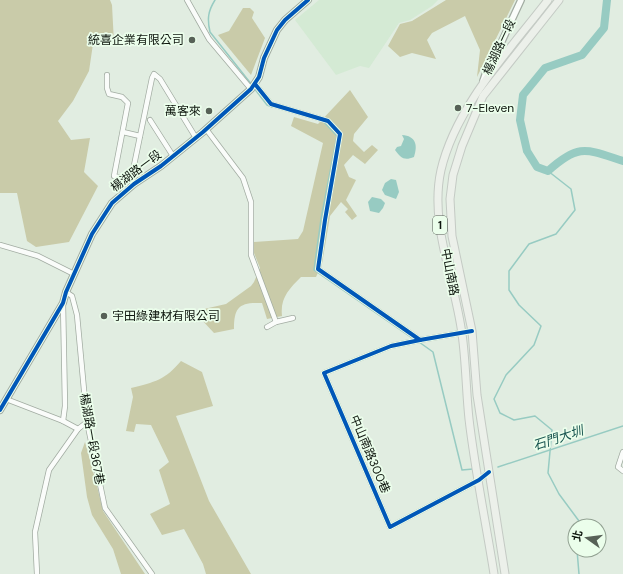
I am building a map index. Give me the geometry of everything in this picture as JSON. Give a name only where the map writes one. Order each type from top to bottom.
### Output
[{"type":"main road","name":"中山南路","points":[[494,574],[469,420],[462,333],[440,221],[438,198],[441,170],[451,140],[468,105],[548,0]]},
{"type":"main road","name":"中山南路","points":[[505,574],[477,395],[472,331],[452,236],[450,199],[452,175],[462,146],[483,96],[559,0]]},
{"type":"street","points":[[187,0],[209,39],[271,104],[328,120],[340,134],[318,269],[418,340],[472,331]]},
{"type":"street","name":"楊湖路一段","points":[[0,410],[63,303],[74,274],[105,211],[132,182],[173,156],[196,138],[253,86],[260,77],[264,58],[277,30],[285,20],[308,0]]},
{"type":"street","name":"楊湖路一段","points":[[483,96],[482,86],[487,69],[496,54],[521,0]]},
{"type":"street","points":[[107,75],[107,88],[109,94],[122,97],[128,103],[114,176],[132,182],[140,136],[154,74],[160,79],[196,138]]},
{"type":"street","points":[[150,120],[173,156]]},
{"type":"street","points":[[206,129],[243,178],[251,202],[251,255],[276,322]]},
{"type":"street","points":[[123,132],[140,136]]},
{"type":"street","points":[[0,245],[38,256],[74,274]]},
{"type":"street","name":"楊湖路一段367巷","points":[[66,292],[72,296],[77,315],[87,422],[105,508],[152,574]]},
{"type":"street","points":[[63,303],[65,406],[63,421]]},
{"type":"street","points":[[267,327],[276,322],[293,318]]},
{"type":"street","name":"中山南路300巷","points":[[418,340],[385,348],[324,373],[390,527],[479,480],[489,472]]},
{"type":"street","points":[[6,399],[63,421],[78,429]]},
{"type":"street","points":[[37,574],[35,532],[49,470],[78,429],[87,422]]},
{"type":"street","points":[[623,452],[618,467],[623,471]]},
{"type":"shaded area","points":[[0,0],[110,0],[112,5],[114,43],[93,44],[89,71],[73,101],[58,121],[71,140],[90,138],[84,172],[98,186],[69,242],[36,247],[27,241],[17,193],[0,193]]},
{"type":"shaded area","points":[[319,0],[438,0],[432,6],[410,20],[399,23],[369,68],[360,66],[336,75],[295,20]]},
{"type":"shaded area","points":[[446,0],[515,0],[477,77],[480,50],[465,16],[432,33],[427,40],[436,59],[412,53],[400,57],[388,46],[400,24],[412,21]]},
{"type":"shaded area","points":[[243,8],[250,8],[254,12],[252,18],[265,38],[251,75],[218,35],[229,31]]},
{"type":"shaded area","points":[[350,90],[368,117],[354,134],[353,141],[364,152],[372,145],[378,150],[365,164],[353,155],[344,165],[349,177],[356,180],[346,200],[357,216],[352,220],[345,212],[348,209],[341,202],[330,216],[322,264],[316,277],[301,277],[286,294],[282,304],[282,316],[267,319],[262,303],[243,305],[239,307],[235,316],[234,329],[214,333],[200,318],[204,309],[226,304],[251,286],[254,282],[260,268],[254,253],[254,242],[298,239],[303,231],[323,143],[291,126],[294,117],[318,124]]},
{"type":"shaded area","points":[[181,361],[202,372],[213,406],[176,416],[209,501],[251,574],[206,574],[203,564],[184,529],[162,535],[150,514],[170,504],[159,470],[169,462],[151,425],[136,424],[134,432],[126,431],[133,397],[131,388],[159,379],[170,372]]},
{"type":"shaded area","points":[[85,442],[94,475],[93,479],[97,486],[103,511],[145,574],[121,574],[113,549],[92,515],[87,497],[81,453]]},
{"type":"water","points":[[402,135],[410,137],[415,142],[416,149],[414,157],[405,159],[395,150],[397,147],[401,146],[404,139]]},
{"type":"water","points":[[391,179],[396,180],[399,192],[396,199],[385,195],[382,190],[385,183]]},
{"type":"water","points":[[372,197],[381,199],[385,203],[379,213],[370,211],[368,202]]},
{"type":"waterway","points":[[215,0],[209,15],[210,32],[252,85]]},
{"type":"waterway","points":[[607,0],[604,28],[582,55],[545,68],[523,95],[520,120],[527,151],[537,167],[548,171],[568,156],[576,152],[583,151],[600,154],[623,161]]},
{"type":"waterway","points":[[254,88],[267,105],[272,107]]},
{"type":"waterway","points":[[324,122],[337,136],[321,219],[314,270],[415,340]]},
{"type":"waterway","points":[[548,171],[571,189],[575,210],[556,234],[529,244],[509,271],[509,290],[519,305],[541,326],[534,345],[506,375],[494,399],[500,413],[514,420],[535,416],[552,430],[548,473],[559,494],[577,518]]},
{"type":"waterway","points":[[419,342],[433,352],[462,470],[473,469]]},
{"type":"waterway","name":"石門大圳","points":[[498,467],[623,426]]},
{"type":"waterway","points":[[578,558],[579,574]]},
{"type":"cycle path","points":[[0,410],[63,303],[66,292],[92,234],[112,203],[134,184],[161,166],[203,132],[251,89],[259,77],[264,58],[277,30],[285,20],[308,0]]},
{"type":"cycle path","points":[[255,84],[271,104],[328,121],[340,134],[318,269],[420,340],[472,331]]},
{"type":"cycle path","points":[[420,340],[391,346],[324,373],[390,527],[479,480],[489,472]]},
{"type":"place","name":"統喜企業有限公司","points":[[192,40]]},
{"type":"place","name":"7-Eleven","points":[[458,108]]},
{"type":"place","name":"萬客來","points":[[209,111]]},
{"type":"place","name":"宇田綠建材有限公司","points":[[104,316]]}]
